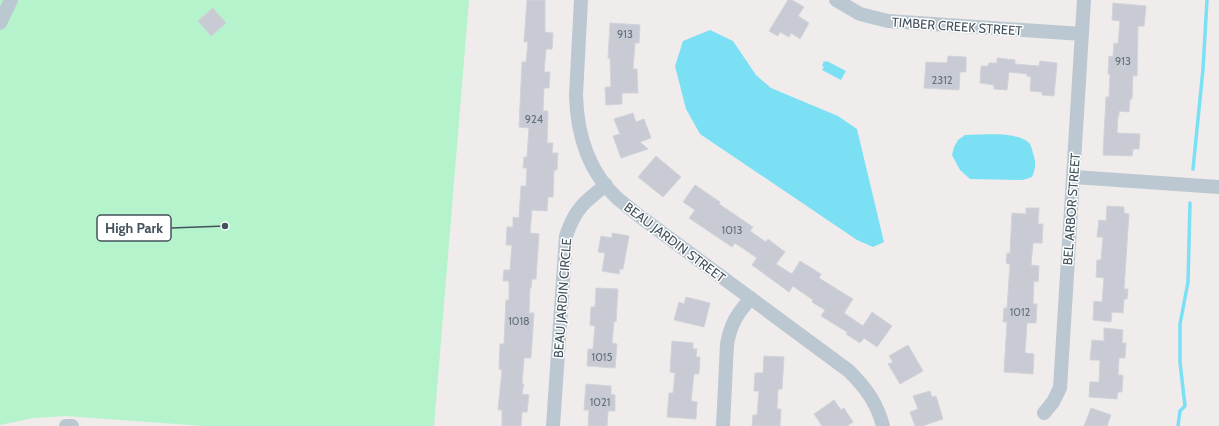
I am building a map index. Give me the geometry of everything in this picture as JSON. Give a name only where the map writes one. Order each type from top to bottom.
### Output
[{"type":"street","points":[[0,23],[11,0]]},
{"type":"street","name":"BEAU JARDIN STREET","points":[[581,0],[576,111],[583,145],[591,163],[606,186],[616,197],[638,215],[853,375],[872,398],[883,426]]},
{"type":"street","name":"TIMBER CREEK STREET","points":[[836,0],[860,14],[888,21],[1082,34]]},
{"type":"street","name":"BEL ARBOR STREET","points":[[1044,413],[1053,402],[1060,388],[1084,0]]},
{"type":"street","points":[[1074,178],[1219,187]]},
{"type":"street","name":"BEAU JARDIN CIRCLE","points":[[553,426],[566,236],[571,221],[578,208],[606,186]]},
{"type":"street","points":[[722,426],[727,344],[730,331],[736,317],[751,298]]},
{"type":"street","points":[[66,426],[72,426]]},
{"type":"green space","points":[[0,0],[469,0],[434,426],[203,426],[66,416],[33,418],[0,425]]},
{"type":"water","points":[[710,30],[733,41],[756,75],[771,88],[838,116],[857,129],[884,242],[873,247],[857,240],[700,134],[686,109],[675,66],[683,41]]},
{"type":"water","points":[[824,61],[827,61],[846,71],[841,80],[822,70],[824,67],[822,66]]},
{"type":"water","points":[[965,135],[1007,135],[1015,136],[1028,142],[1030,144],[1035,162],[1032,177],[1023,180],[970,179],[960,170],[952,155],[958,140]]},
{"type":"building","points":[[527,0],[545,0],[545,32],[553,33],[552,49],[546,49],[544,72],[550,72],[549,88],[544,88],[543,111],[548,111],[547,143],[553,143],[552,153],[558,153],[557,170],[554,170],[553,197],[548,197],[547,211],[532,210],[530,233],[539,234],[536,279],[532,279],[530,288],[529,313],[534,313],[531,358],[524,358],[522,384],[524,384],[522,394],[529,395],[527,412],[522,412],[521,426],[502,426],[502,410],[498,410],[502,370],[499,369],[500,344],[504,344],[506,300],[509,300],[509,281],[503,281],[504,270],[510,270],[512,245],[506,245],[507,227],[513,227],[513,217],[519,218],[521,186],[526,186],[527,168],[523,168],[524,157],[527,157],[529,128],[519,127],[522,62],[526,62],[528,42],[524,42]]},
{"type":"building","points":[[788,0],[792,0],[804,7],[798,16],[809,23],[800,39],[791,33],[789,37],[780,32],[778,36],[769,31]]},
{"type":"building","points":[[1113,3],[1146,6],[1144,26],[1138,26],[1137,76],[1133,75],[1132,99],[1130,99],[1129,112],[1119,111],[1118,116],[1117,133],[1140,134],[1139,149],[1133,149],[1132,156],[1103,155],[1106,97],[1109,97],[1109,56],[1113,57],[1114,43],[1118,44],[1120,21],[1112,20]]},
{"type":"building","points":[[213,8],[226,23],[211,36],[198,21]]},
{"type":"building","points":[[610,23],[640,25],[639,43],[635,43],[633,69],[637,69],[638,93],[622,93],[622,104],[606,105],[605,87],[611,87],[610,58],[608,58]]},
{"type":"building","points":[[948,56],[966,57],[966,72],[960,72],[959,90],[924,88],[926,62],[947,63]]},
{"type":"building","points":[[997,58],[1015,60],[1015,64],[1039,66],[1040,61],[1057,63],[1054,96],[1042,95],[1042,92],[1030,91],[1031,77],[1027,76],[1027,74],[1009,72],[1007,90],[994,89],[994,85],[980,83],[981,66],[988,66],[989,63],[997,63]]},
{"type":"building","points":[[633,113],[636,122],[644,119],[651,138],[640,142],[648,149],[621,158],[613,136],[620,134],[614,119]]},
{"type":"building","points":[[656,156],[681,177],[663,197],[638,177]]},
{"type":"building","points":[[695,185],[720,202],[719,204],[753,227],[750,231],[766,242],[768,239],[785,252],[776,264],[792,274],[800,261],[821,274],[819,278],[853,299],[844,313],[863,326],[872,312],[892,326],[877,347],[864,338],[860,343],[846,334],[847,332],[821,316],[825,310],[812,302],[813,300],[793,286],[789,292],[752,265],[757,258],[735,243],[732,247],[689,218],[695,210],[683,202]]},
{"type":"building","points":[[1107,206],[1124,207],[1124,213],[1129,214],[1124,289],[1128,289],[1127,299],[1124,299],[1123,313],[1112,312],[1111,322],[1093,320],[1094,301],[1102,302],[1104,278],[1096,277],[1097,260],[1101,260],[1103,237],[1097,237],[1099,220],[1106,221]]},
{"type":"building","points":[[1026,208],[1039,208],[1038,224],[1043,224],[1042,243],[1033,243],[1031,265],[1039,266],[1038,282],[1034,281],[1033,304],[1037,304],[1036,323],[1027,323],[1025,353],[1034,354],[1033,374],[1004,372],[1007,322],[1003,322],[1004,308],[1007,308],[1010,264],[1006,263],[1007,253],[1010,253],[1012,213],[1026,214]]},
{"type":"building","points":[[612,233],[629,236],[623,269],[620,269],[619,274],[602,271],[605,253],[598,252],[601,236],[612,238]]},
{"type":"building","points":[[596,288],[618,289],[616,322],[614,321],[612,343],[617,344],[615,368],[587,366],[588,349],[593,349],[595,326],[590,325],[591,307],[595,307]]},
{"type":"building","points":[[686,297],[710,303],[704,327],[674,320],[679,302],[684,304]]},
{"type":"building","points":[[1104,328],[1123,330],[1122,343],[1126,343],[1125,358],[1119,358],[1118,375],[1123,375],[1122,392],[1118,392],[1117,399],[1089,397],[1090,382],[1099,382],[1100,360],[1090,360],[1092,340],[1104,341]]},
{"type":"building","points":[[672,341],[693,343],[693,349],[697,349],[696,357],[700,357],[699,374],[694,374],[691,401],[697,402],[696,419],[667,417],[669,393],[673,393],[675,373],[670,372]]},
{"type":"building","points":[[908,345],[923,371],[900,384],[888,364],[893,362],[889,356]]},
{"type":"building","points":[[764,356],[784,357],[782,389],[778,389],[777,409],[781,409],[780,426],[752,426],[753,415],[757,415],[759,391],[754,391],[755,373],[763,373]]},
{"type":"building","points":[[586,384],[611,386],[611,394],[615,395],[615,411],[608,411],[607,426],[588,426],[589,410],[584,410]]},
{"type":"building","points":[[930,391],[932,397],[936,396],[943,419],[922,426],[915,426],[910,412],[918,409],[913,396]]},
{"type":"building","points":[[834,400],[841,410],[844,408],[853,422],[847,426],[822,426],[814,414]]},
{"type":"building","points":[[1091,408],[1111,415],[1107,426],[1084,426]]},
{"type":"waterway","points":[[1193,169],[1203,69],[1207,0]]},
{"type":"waterway","points":[[1178,426],[1180,411],[1185,406],[1180,362],[1180,324],[1188,282],[1190,203]]},
{"type":"place","name":"High Park","points":[[225,226]]}]
